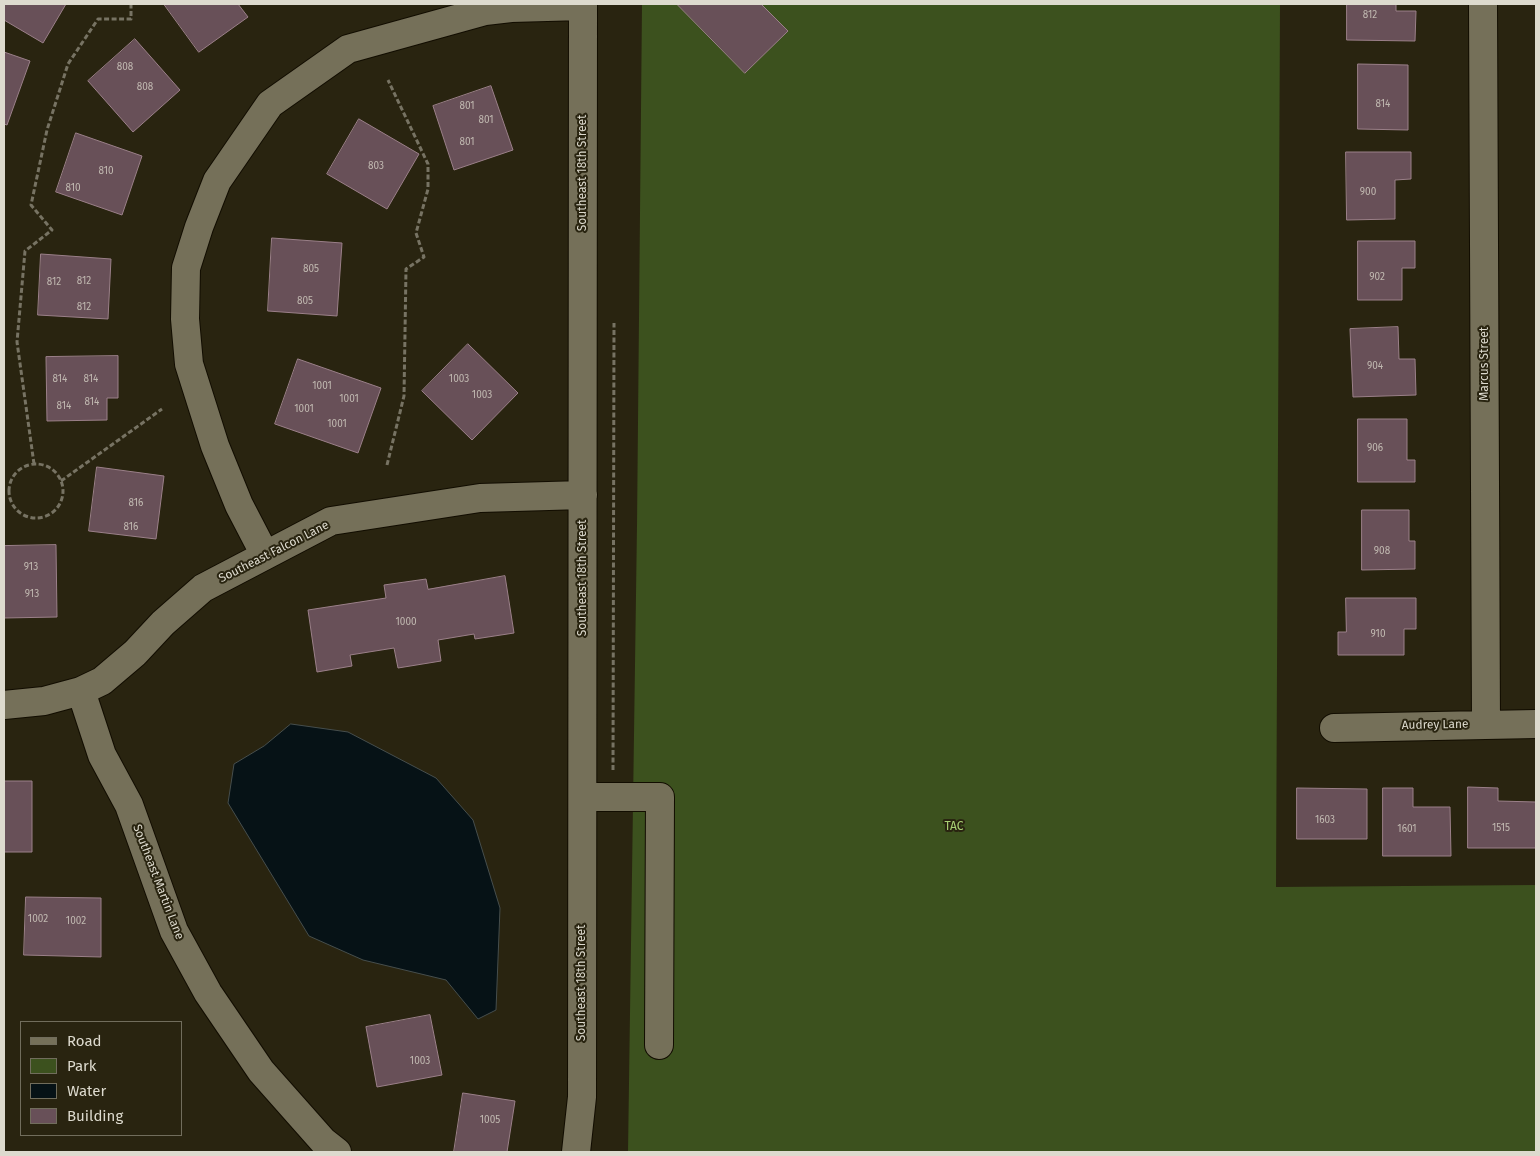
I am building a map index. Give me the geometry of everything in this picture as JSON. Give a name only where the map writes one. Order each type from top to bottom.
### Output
[{"type":"street","name":"Marcus Street","points":[[1483,4],[1486,724]]},
{"type":"street","name":"Southeast 18th Street","points":[[576,1152],[582,1098],[583,5]]},
{"type":"street","points":[[265,555],[239,505],[215,446],[189,364],[185,319],[186,268],[217,180],[270,104],[348,49],[485,11],[583,5]]},
{"type":"street","name":"Southeast Falcon Lane","points":[[4,705],[44,701],[81,691],[102,680],[135,653],[163,623],[203,588],[331,522],[480,498],[583,495]]},
{"type":"street","name":"Southeast Martin Lane","points":[[81,691],[102,755],[129,805],[174,931],[204,985],[261,1071],[323,1141],[337,1152]]},
{"type":"street","name":"Audrey Lane","points":[[1334,728],[1536,724]]},
{"type":"street","points":[[583,797],[660,797],[659,1045]]},
{"type":"path","points":[[34,464],[17,342],[25,251],[52,230],[32,205],[37,177],[47,130],[68,64],[98,19],[132,19],[131,4]]},
{"type":"path","points":[[387,465],[404,396],[406,269],[424,256],[416,233],[428,189],[428,164],[388,80]]},
{"type":"path","points":[[61,481],[162,409]]},
{"type":"path","points":[[34,464],[51,468],[61,481],[63,492],[61,502],[48,515],[31,517],[24,514],[12,502],[10,485],[13,477],[18,470],[26,466],[34,464]]},
{"type":"green space","name":"TAC","points":[[642,4],[1280,4],[1276,887],[1536,885],[1536,1152],[628,1152]]},
{"type":"water","points":[[291,724],[348,732],[436,778],[473,820],[500,908],[496,1010],[478,1019],[446,980],[363,960],[309,936],[228,803],[234,764],[264,746]]},
{"type":"building","points":[[4,4],[66,4],[43,43],[4,20]]},
{"type":"building","points":[[164,4],[238,4],[248,17],[199,52]]},
{"type":"building","points":[[677,4],[761,4],[788,31],[745,73]]},
{"type":"building","points":[[1347,4],[1396,4],[1396,11],[1416,11],[1415,41],[1347,40]]},
{"type":"building","points":[[135,39],[180,90],[133,132],[88,81]]},
{"type":"building","points":[[4,52],[30,61],[7,125],[4,124]]},
{"type":"building","points":[[1358,64],[1408,65],[1408,130],[1358,129]]},
{"type":"building","points":[[491,86],[513,150],[454,170],[433,106]]},
{"type":"building","points":[[359,119],[419,154],[387,209],[327,174]]},
{"type":"building","points":[[76,133],[142,156],[122,215],[56,192]]},
{"type":"building","points":[[1346,152],[1411,152],[1411,179],[1395,180],[1395,219],[1347,220]]},
{"type":"building","points":[[272,238],[342,243],[337,316],[268,311]]},
{"type":"building","points":[[1358,241],[1415,241],[1415,268],[1402,268],[1402,300],[1358,300]]},
{"type":"building","points":[[41,254],[111,259],[108,319],[38,315]]},
{"type":"building","points":[[1398,327],[1399,359],[1415,359],[1416,395],[1353,397],[1350,329]]},
{"type":"building","points":[[468,344],[518,393],[472,440],[422,391]]},
{"type":"building","points":[[118,356],[118,398],[107,398],[107,420],[47,421],[46,357]]},
{"type":"building","points":[[298,359],[381,388],[358,453],[275,424]]},
{"type":"building","points":[[1358,419],[1407,419],[1407,460],[1415,460],[1415,482],[1358,482]]},
{"type":"building","points":[[97,467],[164,476],[156,539],[89,531]]},
{"type":"building","points":[[1362,510],[1409,510],[1409,541],[1415,541],[1415,569],[1362,570]]},
{"type":"building","points":[[56,545],[57,617],[4,618],[4,546]]},
{"type":"building","points":[[505,576],[514,633],[475,639],[474,634],[438,640],[441,661],[398,668],[394,648],[350,655],[352,666],[317,672],[308,610],[386,598],[384,585],[426,579],[428,589]]},
{"type":"building","points":[[1346,598],[1416,598],[1416,629],[1404,629],[1404,655],[1338,655],[1338,632],[1346,632]]},
{"type":"building","points":[[4,781],[32,781],[32,852],[4,852]]},
{"type":"building","points":[[1468,787],[1498,788],[1498,801],[1536,802],[1536,848],[1468,848]]},
{"type":"building","points":[[1297,788],[1367,789],[1367,839],[1297,839]]},
{"type":"building","points":[[1383,788],[1413,788],[1413,807],[1450,807],[1451,856],[1383,856]]},
{"type":"building","points":[[26,897],[101,898],[101,957],[24,955]]},
{"type":"building","points":[[430,1015],[442,1075],[377,1087],[366,1027]]},
{"type":"building","points":[[463,1093],[515,1101],[507,1152],[454,1152]]}]
